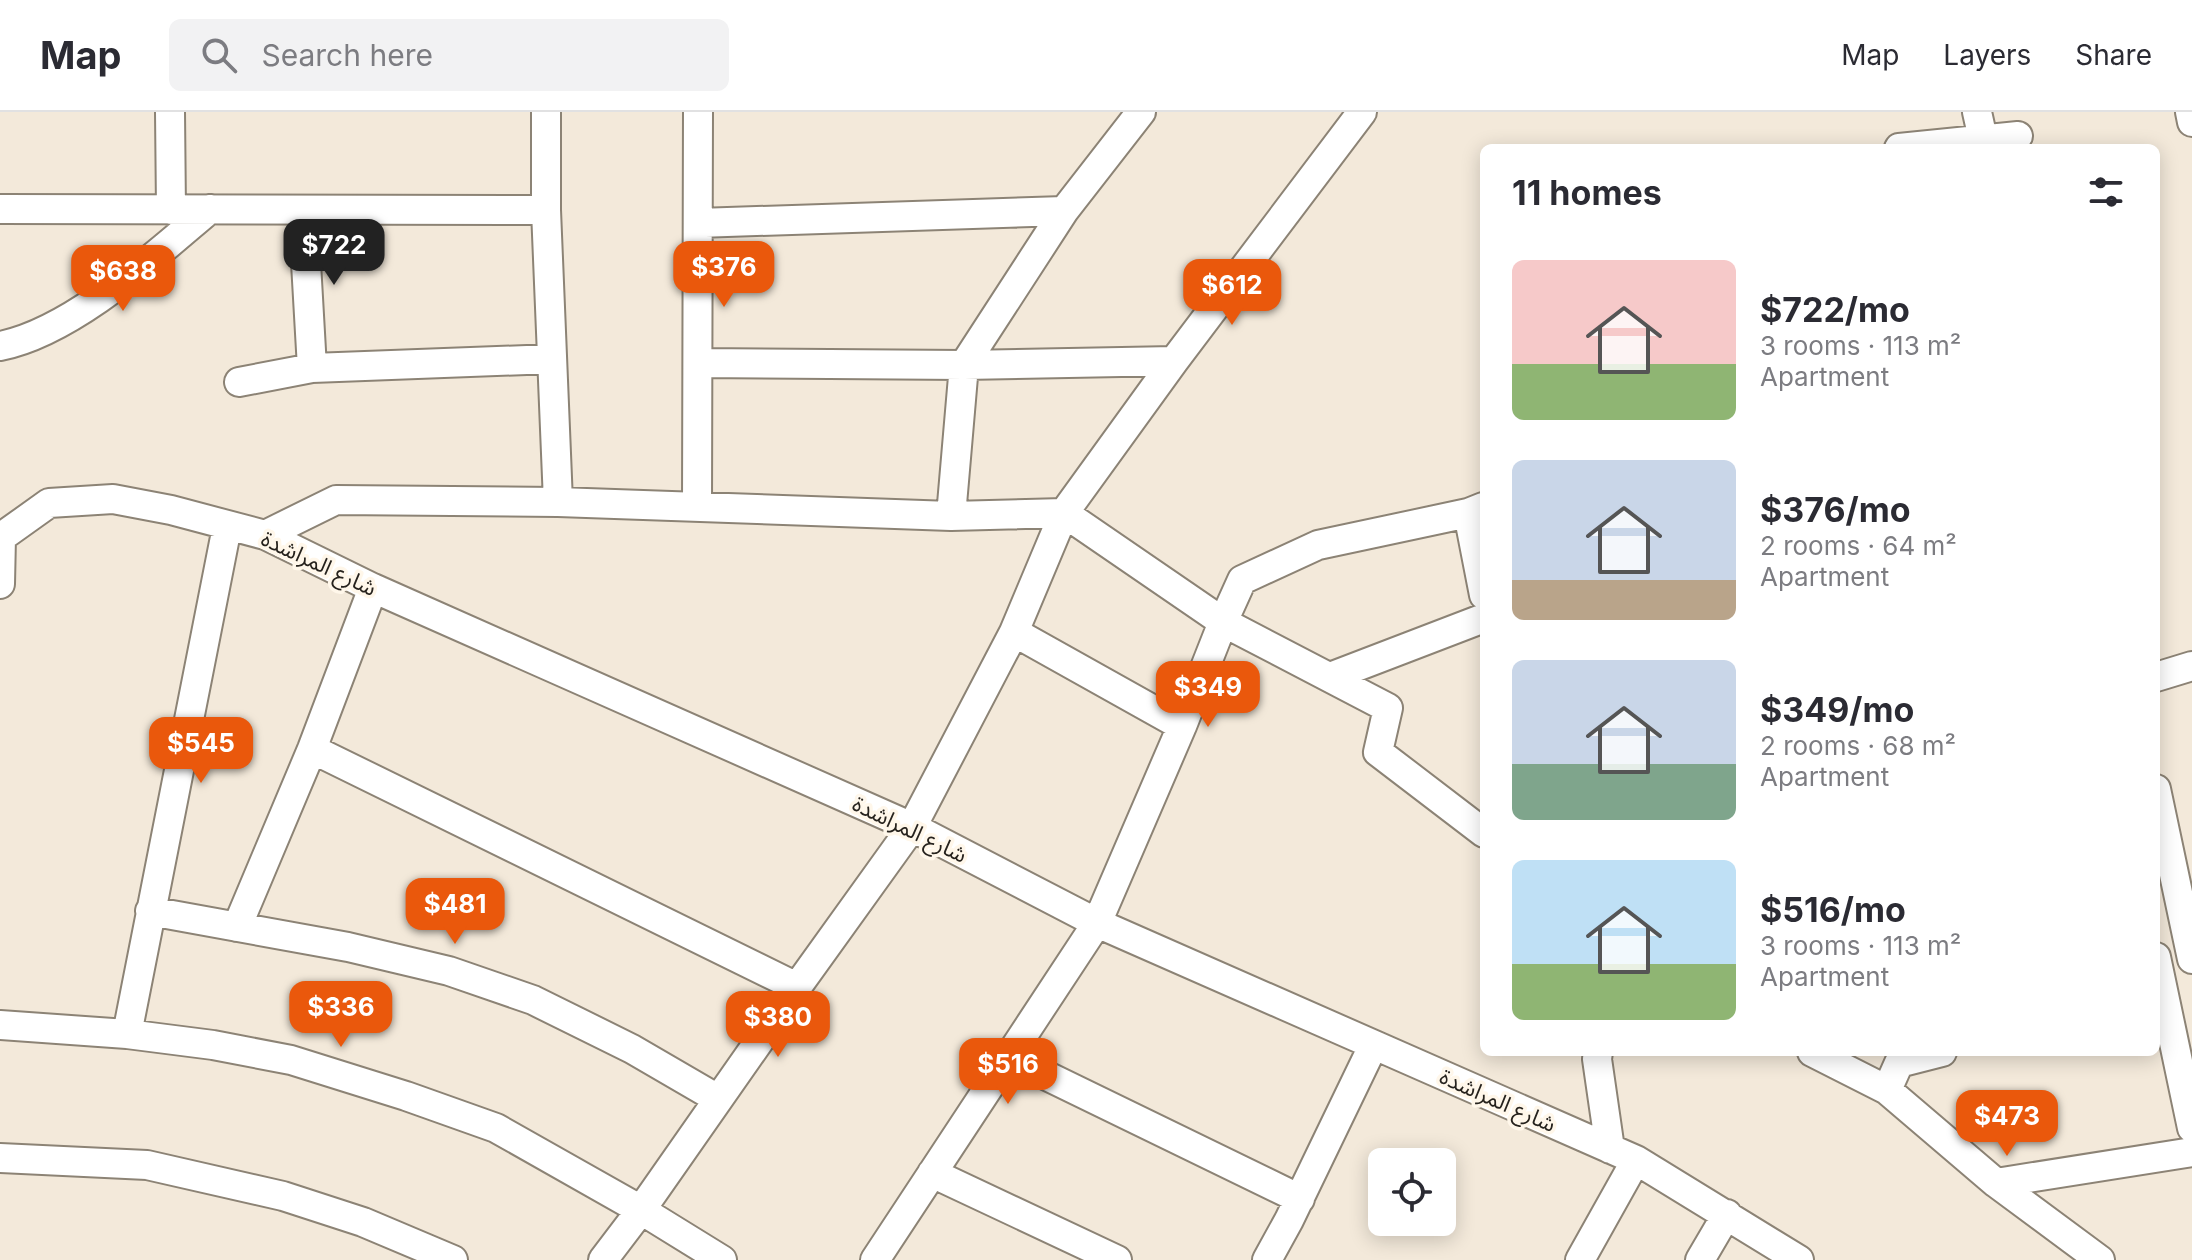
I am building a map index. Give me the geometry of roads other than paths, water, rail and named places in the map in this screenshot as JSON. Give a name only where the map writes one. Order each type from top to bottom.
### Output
[{"type":"street","points":[[170,112],[171,210]]},
{"type":"street","points":[[546,112],[546,210],[558,502]]},
{"type":"street","points":[[697,506],[698,112]]},
{"type":"street","points":[[951,516],[964,365],[1064,211],[1141,112]]},
{"type":"street","points":[[603,1260],[912,827],[1014,632],[1064,513],[1362,112]]},
{"type":"street","points":[[2190,112],[2192,122]]},
{"type":"street","points":[[1921,144],[1982,133],[2017,132]]},
{"type":"street","points":[[0,209],[546,210]]},
{"type":"street","points":[[0,346],[24,342],[126,281],[210,209]]},
{"type":"street","points":[[303,210],[312,368]]},
{"type":"street","points":[[698,223],[1064,211]]},
{"type":"street","points":[[239,382],[312,368],[552,359]]},
{"type":"street","points":[[698,363],[964,365],[1174,361]]},
{"type":"street","name":"شارع المراشدة","points":[[0,538],[49,503],[113,499],[171,510],[265,535],[373,588],[912,827],[1097,923],[1636,1160],[1799,1260]]},
{"type":"street","points":[[265,535],[336,500],[558,502],[951,516],[1064,513],[1223,622],[1388,708],[1378,752],[1480,830]]},
{"type":"street","points":[[875,1260],[1097,923],[1242,580],[1318,545],[1476,510],[1480,552]]},
{"type":"street","points":[[127,1034],[227,527]]},
{"type":"street","points":[[0,538],[0,584]]},
{"type":"street","points":[[237,927],[312,749],[373,588]]},
{"type":"street","points":[[1330,677],[1480,620]]},
{"type":"street","points":[[1014,632],[1182,726]]},
{"type":"street","points":[[2160,676],[2192,666]]},
{"type":"street","points":[[312,749],[797,987]]},
{"type":"street","points":[[2160,829],[2165,879],[2192,959]]},
{"type":"street","points":[[150,911],[348,947],[449,971],[533,1000],[632,1049],[718,1099]]},
{"type":"street","points":[[2160,972],[2172,1017],[2192,1128]]},
{"type":"street","points":[[0,1025],[127,1034],[213,1045],[291,1060],[406,1096],[496,1128],[722,1260]]},
{"type":"street","points":[[1267,1260],[1300,1199],[1373,1046]]},
{"type":"street","points":[[1597,1056],[1610,1149]]},
{"type":"street","points":[[1820,1056],[1887,1090],[1996,1183],[2100,1260]]},
{"type":"street","points":[[1887,1090],[1899,1063],[1926,1056]]},
{"type":"street","points":[[1008,1057],[1300,1199]]},
{"type":"street","points":[[1996,1183],[2192,1152]]},
{"type":"street","points":[[0,1158],[147,1165],[283,1196],[363,1222],[453,1260]]},
{"type":"street","points":[[1580,1260],[1636,1160]]},
{"type":"street","points":[[932,1173],[1117,1260]]},
{"type":"street","points":[[1700,1260],[1727,1214]]}]
